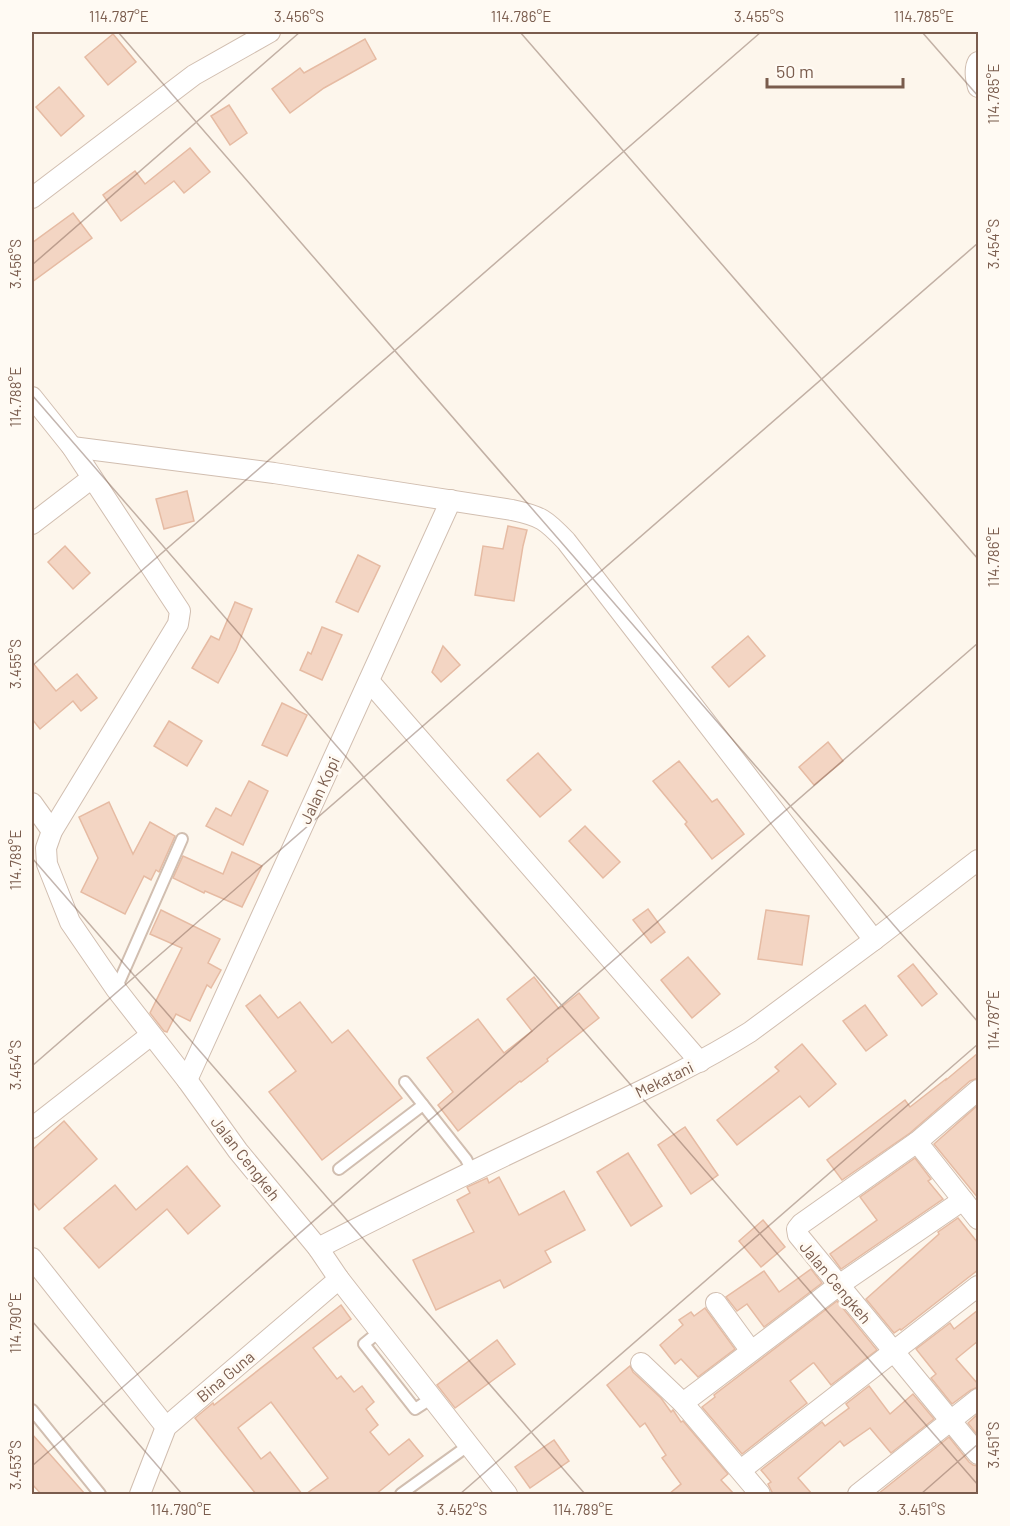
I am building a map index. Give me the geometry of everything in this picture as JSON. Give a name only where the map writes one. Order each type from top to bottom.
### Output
[{"type":"street","points":[[32,198],[194,75],[270,32]]},
{"type":"street","points":[[978,62],[976,65],[978,87]]},
{"type":"street","points":[[32,397],[72,447],[180,611],[178,624],[52,831],[32,803]]},
{"type":"street","points":[[72,447],[274,473],[452,500],[535,515],[552,525],[874,940]]},
{"type":"street","points":[[32,524],[92,478]]},
{"type":"street","name":"Jalan Kopi","points":[[187,1080],[452,500]]},
{"type":"street","points":[[369,681],[699,1062]]},
{"type":"street","name":"Jalan Cengkeh","points":[[52,831],[46,849],[47,864],[70,922],[116,989],[187,1080],[238,1151],[318,1248],[339,1279],[507,1494]]},
{"type":"street","name":"Mekatani","points":[[318,1248],[699,1062],[750,1032],[978,860]]},
{"type":"street","points":[[32,1128],[151,1035]]},
{"type":"street","name":"Jalan Cengkeh","points":[[978,1090],[917,1142],[797,1229],[798,1235],[978,1454]]},
{"type":"street","points":[[917,1142],[978,1219]]},
{"type":"street","points":[[683,1403],[840,1285],[963,1200]]},
{"type":"street","points":[[32,1258],[166,1427]]},
{"type":"street","name":"Bina Guna","points":[[140,1494],[166,1427],[339,1279]]},
{"type":"street","points":[[741,1470],[978,1286]]},
{"type":"street","points":[[716,1303],[751,1351]]},
{"type":"street","points":[[641,1363],[683,1403],[760,1494]]},
{"type":"street","points":[[858,1494],[978,1399]]},
{"type":"lane","points":[[116,989],[182,839]]},
{"type":"lane","points":[[405,1082],[466,1159],[472,1171]]},
{"type":"lane","points":[[339,1169],[423,1105]]},
{"type":"lane","points":[[32,1410],[100,1494]]},
{"type":"lane","points":[[400,1494],[469,1445]]},
{"type":"building","points":[[113,34],[136,62],[108,85],[85,57]]},
{"type":"building","points":[[365,39],[376,59],[324,88],[290,113],[272,89],[300,68],[304,73]]},
{"type":"building","points":[[59,87],[84,116],[61,136],[36,107]]},
{"type":"building","points":[[229,105],[247,133],[230,145],[211,116]]},
{"type":"building","points":[[190,148],[210,172],[184,193],[174,181],[121,221],[103,195],[135,171],[145,184]]},
{"type":"building","points":[[73,213],[92,238],[32,282],[32,243]]},
{"type":"building","points":[[187,491],[194,521],[164,529],[156,499]]},
{"type":"building","points":[[508,526],[527,530],[514,601],[475,595],[483,546],[503,549]]},
{"type":"building","points":[[65,546],[90,573],[73,589],[48,562]]},
{"type":"building","points":[[358,555],[380,566],[358,612],[336,602]]},
{"type":"building","points":[[235,602],[252,609],[236,650],[218,683],[192,668],[211,636],[219,640]]},
{"type":"building","points":[[322,627],[342,635],[322,680],[300,670],[308,652],[311,654]]},
{"type":"building","points":[[748,636],[765,656],[729,687],[712,667]]},
{"type":"building","points":[[443,646],[460,665],[441,682],[432,672]]},
{"type":"building","points":[[32,662],[56,691],[77,674],[97,698],[81,711],[73,701],[40,729],[32,719]]},
{"type":"building","points":[[282,703],[307,715],[287,756],[262,745]]},
{"type":"building","points":[[169,721],[202,741],[187,766],[154,746]]},
{"type":"building","points":[[828,742],[843,761],[814,785],[799,767]]},
{"type":"building","points":[[538,753],[571,790],[540,817],[507,780]]},
{"type":"building","points":[[679,761],[712,802],[717,799],[744,834],[712,859],[685,824],[687,822],[653,781]]},
{"type":"building","points":[[249,781],[268,791],[243,845],[206,826],[216,808],[231,816]]},
{"type":"building","points":[[109,802],[133,854],[150,822],[175,836],[159,872],[156,870],[151,880],[144,876],[125,914],[81,892],[98,858],[79,817]]},
{"type":"building","points":[[585,826],[620,862],[603,878],[569,841]]},
{"type":"building","points":[[232,852],[262,866],[242,907],[205,891],[204,893],[173,878],[183,856],[223,874]]},
{"type":"building","points":[[648,909],[665,932],[651,943],[633,920]]},
{"type":"building","points":[[161,910],[220,939],[208,963],[221,970],[211,988],[207,985],[190,1021],[176,1014],[167,1032],[150,1013],[182,948],[150,934]]},
{"type":"building","points":[[766,910],[809,916],[802,965],[758,959]]},
{"type":"building","points":[[688,957],[720,994],[692,1018],[661,980]]},
{"type":"building","points":[[913,964],[937,994],[922,1006],[898,976]]},
{"type":"building","points":[[534,977],[559,1009],[579,993],[599,1018],[458,1131],[438,1105],[453,1092],[427,1058],[478,1019],[504,1053],[532,1031],[507,999]]},
{"type":"building","points":[[260,995],[278,1018],[300,1002],[332,1043],[348,1030],[402,1098],[322,1160],[269,1092],[296,1071],[246,1006]]},
{"type":"building","points":[[865,1005],[887,1035],[866,1051],[843,1021]]},
{"type":"building","points":[[802,1044],[836,1084],[809,1107],[800,1096],[737,1145],[717,1120],[779,1071],[775,1067]]},
{"type":"building","points":[[978,1053],[978,1078],[970,1081],[910,1133],[842,1180],[827,1160],[905,1100],[910,1107]]},
{"type":"building","points":[[978,1105],[978,1198],[934,1144]]},
{"type":"building","points":[[64,1121],[97,1159],[39,1210],[32,1201],[32,1150]]},
{"type":"building","points":[[685,1127],[718,1175],[691,1194],[658,1145]]},
{"type":"building","points":[[628,1153],[662,1206],[631,1226],[597,1172]]},
{"type":"building","points":[[915,1158],[931,1179],[928,1181],[943,1199],[841,1269],[830,1254],[877,1220],[860,1197]]},
{"type":"building","points":[[187,1166],[220,1206],[188,1234],[167,1209],[99,1268],[64,1228],[115,1185],[136,1210]]},
{"type":"building","points":[[499,1177],[519,1215],[564,1191],[585,1230],[545,1251],[551,1262],[504,1288],[500,1280],[436,1310],[413,1260],[474,1232],[457,1200],[470,1193],[467,1187],[487,1178],[489,1183]]},
{"type":"building","points":[[958,1218],[978,1243],[978,1270],[901,1330],[894,1333],[866,1299],[939,1234],[938,1232]]},
{"type":"building","points":[[763,1220],[785,1247],[761,1267],[739,1241]]},
{"type":"building","points":[[811,1269],[822,1283],[764,1327],[747,1304],[737,1311],[726,1297],[764,1271],[779,1292]]},
{"type":"building","points":[[837,1301],[877,1350],[831,1385],[813,1363],[790,1381],[807,1403],[742,1454],[702,1407],[715,1397],[714,1395]]},
{"type":"building","points":[[341,1305],[351,1319],[313,1348],[337,1379],[341,1376],[354,1392],[362,1386],[374,1402],[366,1409],[378,1425],[370,1432],[389,1455],[409,1439],[423,1456],[376,1494],[306,1494],[328,1478],[271,1402],[238,1428],[261,1459],[270,1452],[302,1494],[256,1494],[195,1418]]},
{"type":"building","points":[[705,1308],[735,1349],[698,1377],[681,1359],[675,1364],[660,1345],[683,1325],[679,1320],[691,1312],[694,1316]]},
{"type":"building","points":[[978,1310],[978,1341],[956,1359],[978,1384],[978,1387],[952,1404],[931,1378],[936,1374],[916,1349],[950,1323],[954,1329]]},
{"type":"building","points":[[497,1340],[515,1364],[455,1408],[437,1385]]},
{"type":"building","points":[[630,1366],[633,1372],[661,1398],[671,1412],[673,1410],[681,1422],[683,1421],[728,1474],[721,1480],[734,1494],[669,1494],[681,1484],[662,1458],[666,1455],[645,1423],[640,1427],[607,1385]]},
{"type":"building","points":[[869,1386],[890,1414],[913,1394],[934,1419],[891,1453],[870,1428],[844,1446],[840,1441],[798,1478],[812,1494],[773,1494],[768,1484],[771,1482],[761,1470],[822,1422],[825,1426],[849,1408],[846,1404]]},
{"type":"building","points":[[978,1414],[978,1436],[968,1423]]},
{"type":"building","points":[[32,1434],[85,1494],[41,1494],[32,1484]]},
{"type":"building","points":[[949,1437],[969,1462],[978,1466],[978,1494],[878,1494]]},
{"type":"building","points":[[554,1440],[569,1461],[530,1488],[515,1467]]}]
